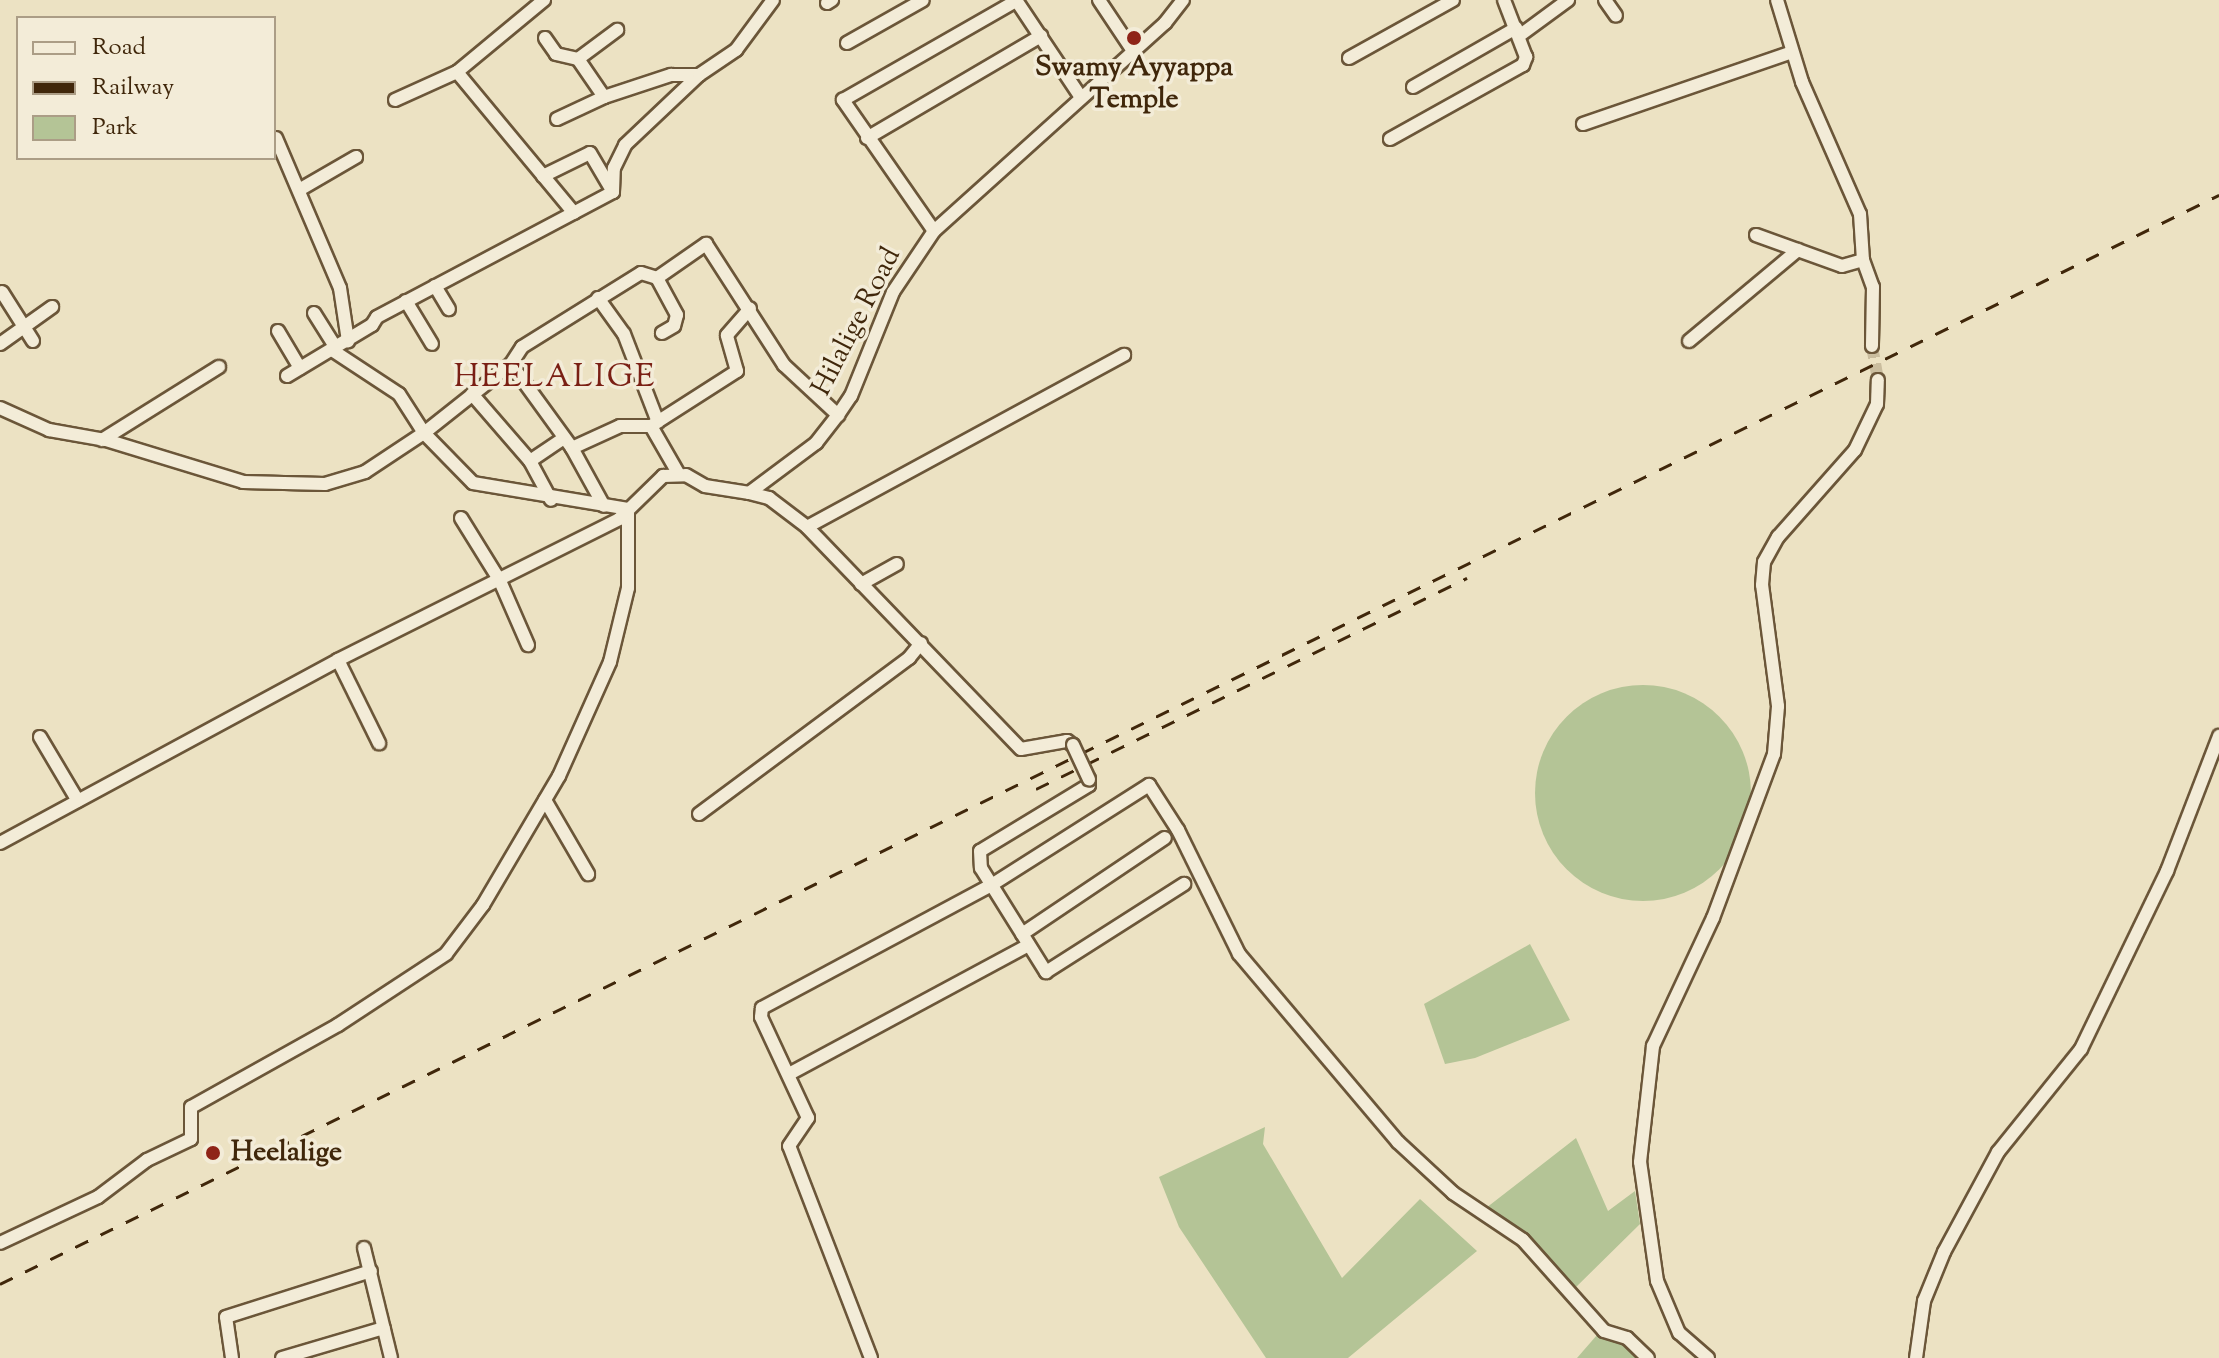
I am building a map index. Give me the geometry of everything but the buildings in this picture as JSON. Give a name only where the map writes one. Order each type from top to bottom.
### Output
[{"type":"street","points":[[395,100],[457,72],[544,0]]},
{"type":"street","points":[[613,192],[614,168],[625,145],[699,75],[736,50],[773,0]]},
{"type":"street","points":[[847,43],[923,0]]},
{"type":"street","points":[[934,231],[843,104],[846,97],[1016,0],[1080,96]]},
{"type":"street","points":[[1099,0],[1133,51]]},
{"type":"street","name":"Hilalige Road","points":[[749,493],[816,443],[838,415],[851,396],[893,292],[934,231],[1133,51],[1183,0]]},
{"type":"street","points":[[1349,58],[1453,0]]},
{"type":"street","points":[[1390,139],[1523,65],[1518,32],[1504,0]]},
{"type":"street","points":[[1413,87],[1518,32],[1568,0]]},
{"type":"street","points":[[1605,0],[1616,16]]},
{"type":"street","points":[[1777,0],[1792,52],[1860,214],[1863,260],[1873,287],[1872,346]]},
{"type":"street","points":[[578,59],[617,30]]},
{"type":"street","points":[[867,138],[1041,36]]},
{"type":"street","points":[[545,38],[556,54],[578,59],[604,97]]},
{"type":"street","points":[[1583,124],[1792,52]]},
{"type":"street","points":[[457,72],[574,213]]},
{"type":"street","points":[[557,119],[604,97],[671,75],[699,75]]},
{"type":"street","points":[[276,138],[340,288],[348,341]]},
{"type":"street","points":[[543,176],[590,153],[613,192]]},
{"type":"street","points":[[299,190],[356,157]]},
{"type":"street","points":[[287,376],[348,341],[406,301],[613,192]]},
{"type":"street","points":[[1756,235],[1842,266],[1863,260]]},
{"type":"street","points":[[657,278],[706,244],[784,365],[838,415]]},
{"type":"street","points":[[1689,341],[1798,250]]},
{"type":"street","points":[[0,408],[49,430],[102,440],[243,482],[325,484],[365,472],[424,433],[511,364],[522,347],[641,273],[657,278],[677,315],[674,326],[662,333]]},
{"type":"street","points":[[435,286],[449,309]]},
{"type":"street","points":[[2,292],[33,341]]},
{"type":"street","points":[[598,298],[624,334],[655,424],[678,473]]},
{"type":"street","points":[[406,301],[432,344]]},
{"type":"street","points":[[0,344],[52,307]]},
{"type":"street","points":[[530,461],[620,426],[641,430],[655,424],[737,371],[727,335],[750,309]]},
{"type":"street","points":[[314,313],[334,349],[399,394],[424,433],[473,483],[511,486],[551,500],[628,509]]},
{"type":"street","points":[[278,331],[300,368]]},
{"type":"street","points":[[807,527],[1124,355]]},
{"type":"street","points":[[511,364],[568,444],[604,506]]},
{"type":"street","points":[[102,440],[219,367]]},
{"type":"street","points":[[1708,1358],[1679,1333],[1657,1281],[1640,1162],[1653,1046],[1713,918],[1774,754],[1778,706],[1762,585],[1764,562],[1778,537],[1855,450],[1877,404],[1878,380]]},
{"type":"street","points":[[472,394],[530,461],[551,500]]},
{"type":"street","points":[[0,843],[338,660],[619,519],[663,476],[678,473],[705,486],[769,498],[807,527],[1021,749],[1067,741],[1073,745],[1089,785],[980,851],[978,861],[1046,972],[1184,884]]},
{"type":"street","points":[[0,1243],[98,1197],[147,1160],[191,1139],[191,1107],[427,971],[458,941],[545,800],[610,662],[628,588],[628,509]]},
{"type":"street","points":[[461,518],[500,581],[528,645]]},
{"type":"street","points":[[861,584],[897,564]]},
{"type":"street","points":[[699,814],[909,658],[921,643]]},
{"type":"street","points":[[338,660],[379,743]]},
{"type":"street","points":[[1916,1358],[1924,1301],[1944,1252],[1998,1152],[2087,1036],[2167,871],[2219,736]]},
{"type":"street","points":[[40,737],[78,801]]},
{"type":"street","points":[[871,1358],[789,1146],[808,1118],[762,1008],[993,884],[1145,785],[1153,787],[1239,954],[1390,1133],[1453,1193],[1523,1240],[1604,1331],[1627,1338],[1648,1358]]},
{"type":"street","points":[[545,800],[588,874]]},
{"type":"street","points":[[789,1074],[1026,939],[1165,838]]},
{"type":"street","points":[[364,1248],[391,1358]]},
{"type":"street","points":[[232,1358],[226,1317],[371,1271]]},
{"type":"street","points":[[282,1358],[384,1328]]},
{"type":"green space","points":[[1643,685],[1684,693],[1703,703],[1719,717],[1733,733],[1743,752],[1751,793],[1743,834],[1733,853],[1719,869],[1703,883],[1684,893],[1643,901],[1602,893],[1583,883],[1567,869],[1553,853],[1543,834],[1535,793],[1543,752],[1553,733],[1567,717],[1583,703],[1602,693]]},
{"type":"green space","points":[[1530,944],[1570,1020],[1475,1058],[1445,1064],[1424,1004]]},
{"type":"green space","points":[[1265,1127],[1263,1144],[1342,1278],[1420,1199],[1477,1251],[1348,1358],[1266,1358],[1179,1227],[1159,1177]]},
{"type":"green space","points":[[1576,1138],[1608,1211],[1635,1191],[1640,1224],[1572,1291],[1528,1236],[1486,1208]]},
{"type":"green space","points":[[1597,1335],[1623,1342],[1639,1358],[1577,1358]]},
{"type":"tunnel","points":[[1872,346],[1878,380]]},
{"type":"railway","points":[[0,1284],[2219,195]]},
{"type":"railway","points":[[1036,789],[1467,578]]},
{"type":"place","name":"Swamy Ayyappa Temple","points":[[1134,38]]},
{"type":"place","name":"Heelalige","points":[[213,1153]]},
{"type":"district","name":"HEELALIGE","points":[[555,378]]}]
